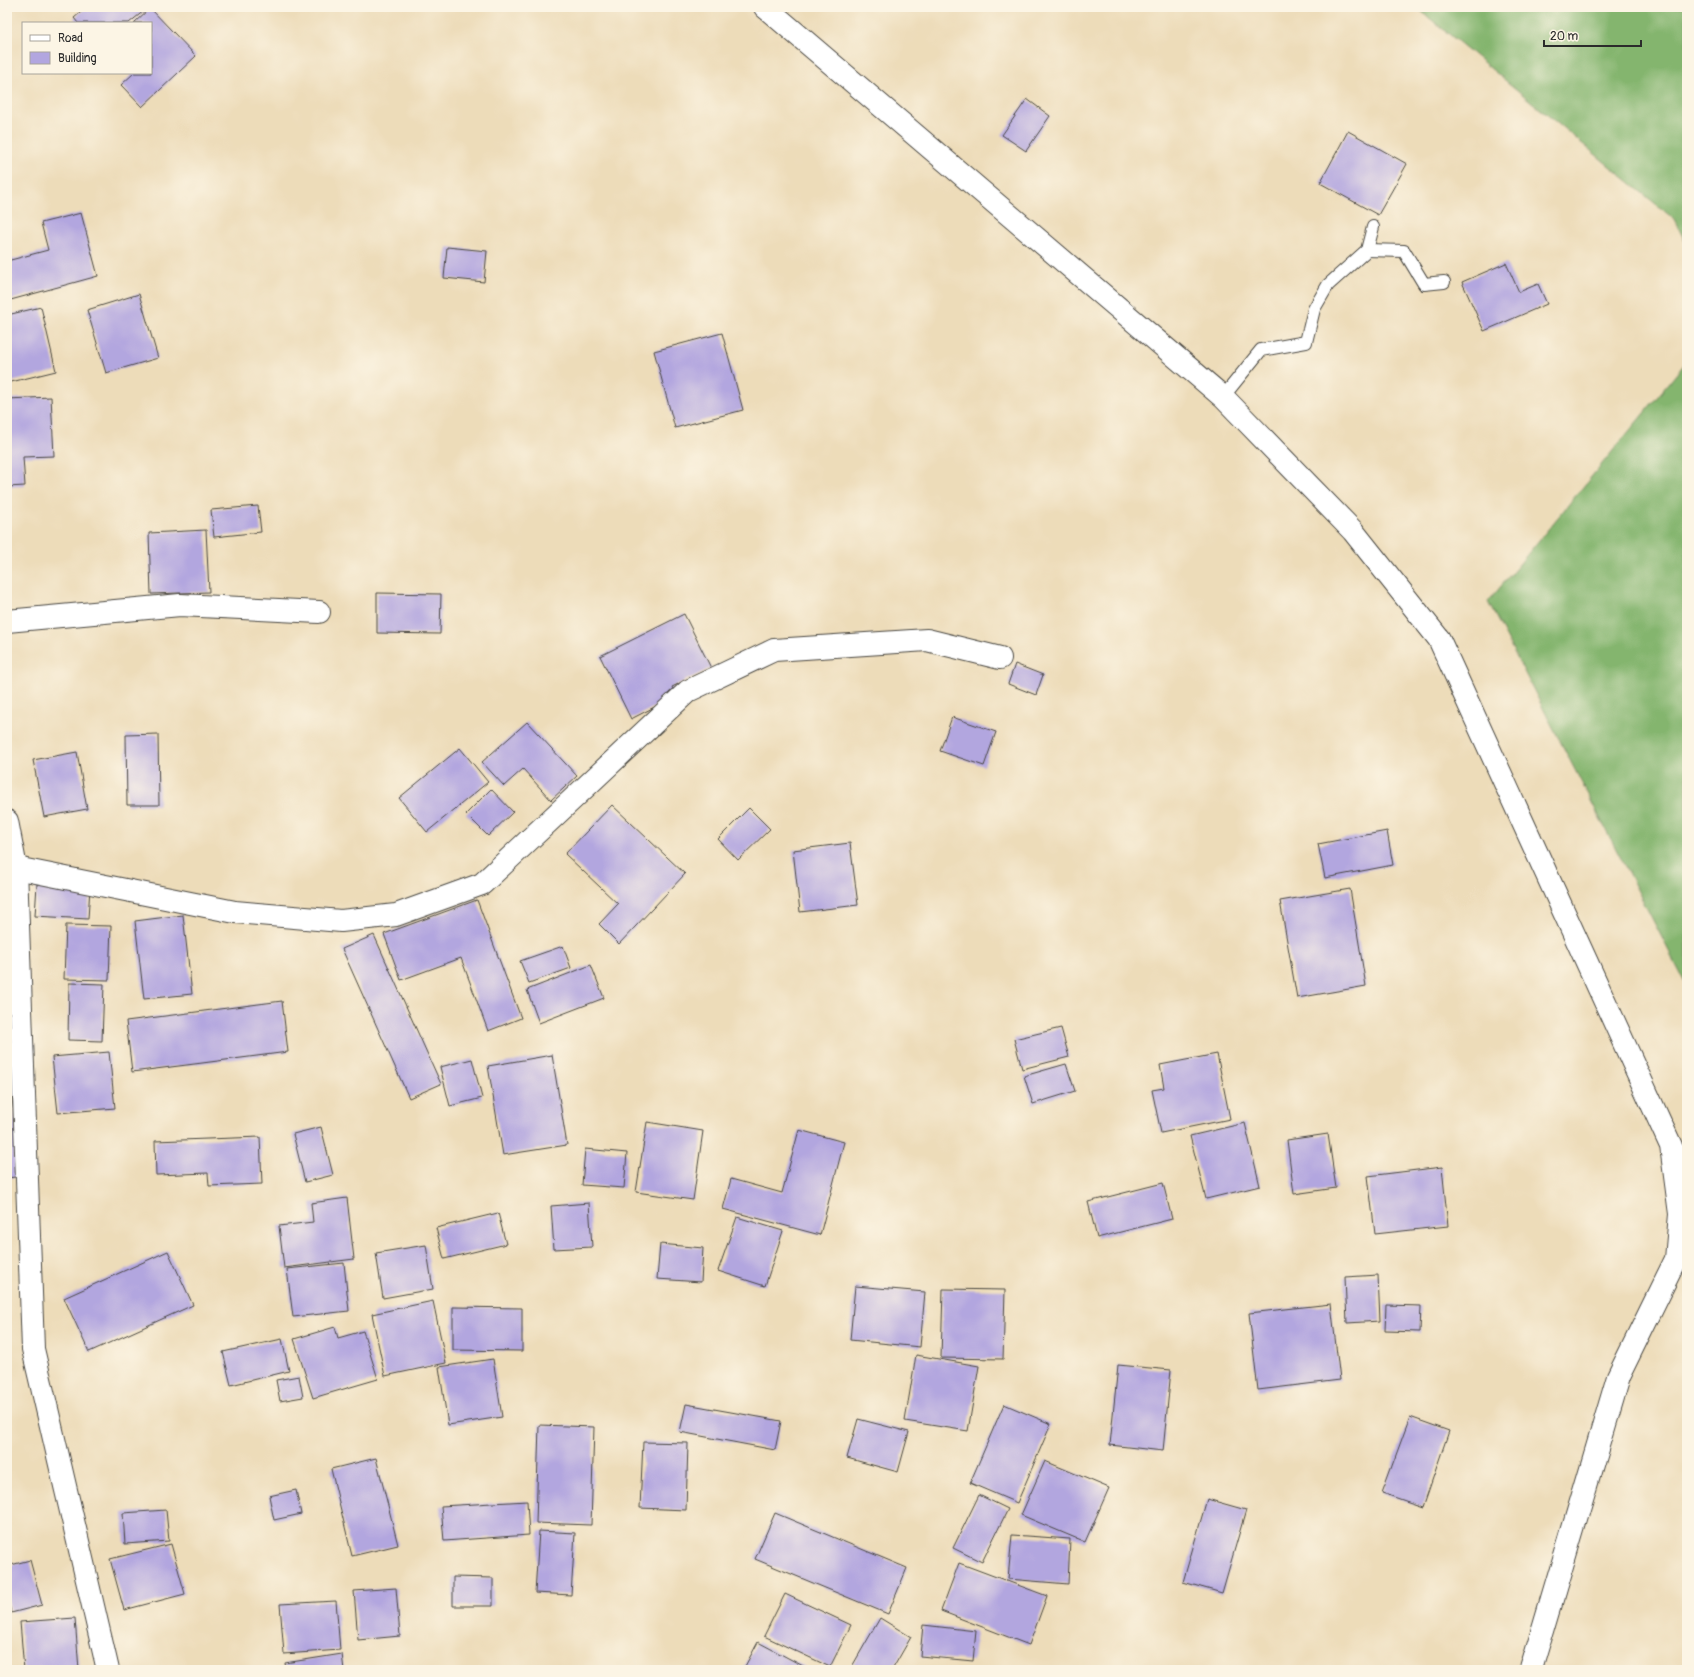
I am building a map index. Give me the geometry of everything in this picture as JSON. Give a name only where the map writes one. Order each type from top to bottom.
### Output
[{"type":"street","points":[[764,7],[1223,397],[1353,531],[1439,639],[1671,1146],[1680,1214],[1676,1259],[1618,1378],[1531,1670]]},
{"type":"street","points":[[7,621],[180,604],[319,612]]},
{"type":"street","points":[[16,868],[235,912],[340,921],[396,915],[482,884],[688,692],[774,650],[927,640],[1000,658]]},
{"type":"street","points":[[7,821],[16,868],[33,1349],[108,1670]]},
{"type":"lane","points":[[1223,397],[1261,350],[1306,342],[1314,310],[1328,285],[1367,250],[1373,228]]},
{"type":"lane","points":[[1367,250],[1404,251],[1424,284],[1444,282]]},
{"type":"green space","points":[[1416,7],[1687,7],[1687,245],[1674,219]]},
{"type":"green space","points":[[1687,361],[1687,986],[1488,602]]},
{"type":"building","points":[[87,7],[143,7],[145,10],[130,22],[77,22],[74,18]]},
{"type":"building","points":[[150,8],[196,56],[142,107],[121,85],[133,74],[152,74],[152,22],[135,22]]},
{"type":"building","points":[[1027,99],[1050,116],[1026,151],[1002,135]]},
{"type":"building","points":[[1348,131],[1407,164],[1378,215],[1320,183]]},
{"type":"building","points":[[81,213],[98,276],[7,301],[7,261],[48,250],[41,223]]},
{"type":"building","points":[[447,247],[487,251],[484,282],[444,278]]},
{"type":"building","points":[[1506,263],[1519,292],[1538,284],[1547,304],[1484,331],[1462,282]]},
{"type":"building","points":[[139,294],[158,358],[106,373],[87,310]]},
{"type":"building","points":[[41,307],[56,371],[7,383],[7,315]]},
{"type":"building","points":[[722,333],[743,410],[675,428],[654,351]]},
{"type":"building","points":[[51,397],[54,456],[23,457],[25,486],[7,487],[7,399]]},
{"type":"building","points":[[258,506],[261,532],[214,537],[211,510]]},
{"type":"building","points":[[206,530],[209,592],[151,594],[149,533]]},
{"type":"building","points":[[377,593],[441,594],[440,634],[377,633]]},
{"type":"building","points":[[684,614],[711,668],[672,687],[676,696],[631,719],[600,656]]},
{"type":"building","points":[[1015,664],[1043,675],[1036,695],[1008,684]]},
{"type":"building","points":[[952,717],[996,732],[984,766],[940,751]]},
{"type":"building","points":[[527,722],[577,776],[551,800],[523,769],[504,786],[482,762]]},
{"type":"building","points":[[158,734],[159,805],[127,805],[126,735]]},
{"type":"building","points":[[460,748],[488,782],[427,832],[399,798]]},
{"type":"building","points":[[77,752],[87,809],[44,817],[33,760]]},
{"type":"building","points":[[491,789],[513,812],[488,836],[466,814]]},
{"type":"building","points":[[612,805],[685,874],[619,944],[599,924],[618,904],[565,854]]},
{"type":"building","points":[[749,808],[770,829],[738,860],[718,839]]},
{"type":"building","points":[[1387,831],[1393,865],[1325,878],[1318,844]]},
{"type":"building","points":[[850,843],[858,905],[800,912],[793,850]]},
{"type":"building","points":[[37,884],[90,887],[88,919],[35,916]]},
{"type":"building","points":[[1350,889],[1366,986],[1297,998],[1280,901]]},
{"type":"building","points":[[477,900],[521,1018],[488,1031],[461,958],[401,980],[384,934]]},
{"type":"building","points":[[183,915],[192,994],[144,999],[135,921]]},
{"type":"building","points":[[66,925],[111,926],[109,980],[64,979]]},
{"type":"building","points":[[374,935],[441,1084],[409,1098],[342,949]]},
{"type":"building","points":[[563,946],[571,968],[529,983],[520,961]]},
{"type":"building","points":[[591,965],[604,998],[539,1023],[527,990]]},
{"type":"building","points":[[69,983],[104,984],[102,1041],[68,1040]]},
{"type":"building","points":[[282,1001],[288,1052],[132,1072],[126,1021]]},
{"type":"building","points":[[1061,1028],[1069,1057],[1022,1069],[1014,1039]]},
{"type":"building","points":[[109,1052],[115,1108],[58,1113],[52,1057]]},
{"type":"building","points":[[1217,1054],[1230,1119],[1161,1133],[1152,1090],[1164,1088],[1160,1065]]},
{"type":"building","points":[[552,1055],[567,1145],[503,1155],[488,1066]]},
{"type":"building","points":[[472,1059],[482,1098],[450,1106],[440,1067]]},
{"type":"building","points":[[1066,1064],[1075,1091],[1033,1104],[1024,1076]]},
{"type":"building","points":[[7,1068],[24,1176],[7,1178]]},
{"type":"building","points":[[647,1122],[703,1131],[693,1200],[636,1192]]},
{"type":"building","points":[[1245,1123],[1260,1186],[1206,1199],[1190,1136]]},
{"type":"building","points":[[321,1127],[333,1175],[305,1182],[293,1134]]},
{"type":"building","points":[[799,1130],[844,1142],[820,1235],[723,1209],[731,1179],[782,1193]]},
{"type":"building","points":[[1328,1134],[1336,1188],[1294,1194],[1287,1140]]},
{"type":"building","points":[[260,1137],[262,1184],[209,1186],[208,1173],[156,1175],[155,1141]]},
{"type":"building","points":[[585,1149],[627,1153],[624,1188],[582,1185]]},
{"type":"building","points":[[1442,1167],[1448,1226],[1375,1234],[1368,1176]]},
{"type":"building","points":[[1163,1183],[1172,1219],[1097,1238],[1088,1202]]},
{"type":"building","points":[[347,1198],[354,1259],[284,1268],[279,1226],[313,1222],[311,1203]]},
{"type":"building","points":[[589,1203],[592,1247],[554,1249],[551,1206]]},
{"type":"building","points":[[498,1213],[506,1244],[444,1259],[436,1228]]},
{"type":"building","points":[[737,1217],[783,1231],[765,1286],[718,1271]]},
{"type":"building","points":[[660,1244],[703,1248],[701,1282],[657,1279]]},
{"type":"building","points":[[426,1245],[433,1289],[383,1298],[376,1253]]},
{"type":"building","points":[[168,1251],[193,1305],[89,1352],[64,1298]]},
{"type":"building","points":[[344,1263],[349,1311],[293,1317],[287,1269]]},
{"type":"building","points":[[1378,1275],[1380,1321],[1347,1323],[1345,1277]]},
{"type":"building","points":[[855,1286],[925,1292],[920,1347],[850,1340]]},
{"type":"building","points":[[943,1289],[1005,1290],[1003,1359],[941,1358]]},
{"type":"building","points":[[433,1301],[446,1363],[385,1376],[372,1314]]},
{"type":"building","points":[[1331,1304],[1340,1380],[1258,1390],[1249,1313]]},
{"type":"building","points":[[1386,1305],[1421,1306],[1420,1332],[1385,1331]]},
{"type":"building","points":[[453,1307],[522,1308],[522,1351],[453,1350]]},
{"type":"building","points":[[335,1327],[338,1338],[363,1331],[378,1379],[313,1398],[294,1339]]},
{"type":"building","points":[[282,1339],[289,1371],[231,1385],[223,1352]]},
{"type":"building","points":[[916,1355],[979,1366],[968,1431],[905,1421]]},
{"type":"building","points":[[493,1359],[502,1417],[448,1425],[439,1367]]},
{"type":"building","points":[[1118,1365],[1171,1370],[1163,1451],[1110,1445]]},
{"type":"building","points":[[299,1376],[303,1397],[280,1401],[276,1380]]},
{"type":"building","points":[[686,1404],[781,1421],[775,1450],[680,1432]]},
{"type":"building","points":[[1004,1404],[1051,1424],[1017,1503],[970,1483]]},
{"type":"building","points":[[1410,1417],[1449,1431],[1423,1507],[1382,1493]]},
{"type":"building","points":[[858,1419],[909,1432],[898,1472],[847,1458]]},
{"type":"building","points":[[539,1425],[594,1427],[591,1525],[536,1523]]},
{"type":"building","points":[[643,1442],[688,1443],[686,1510],[640,1508]]},
{"type":"building","points":[[376,1458],[398,1545],[352,1556],[331,1469]]},
{"type":"building","points":[[1045,1461],[1109,1488],[1085,1542],[1021,1515]]},
{"type":"building","points":[[296,1490],[301,1514],[274,1520],[269,1496]]},
{"type":"building","points":[[979,1495],[1008,1509],[982,1562],[953,1548]]},
{"type":"building","points":[[1207,1499],[1246,1510],[1222,1593],[1183,1582]]},
{"type":"building","points":[[527,1501],[529,1535],[444,1541],[441,1506]]},
{"type":"building","points":[[166,1510],[169,1541],[125,1544],[123,1513]]},
{"type":"building","points":[[775,1513],[907,1568],[888,1614],[755,1559]]},
{"type":"building","points":[[539,1531],[575,1533],[571,1595],[535,1593]]},
{"type":"building","points":[[1012,1535],[1070,1539],[1068,1584],[1008,1579]]},
{"type":"building","points":[[171,1544],[185,1594],[124,1610],[110,1559]]},
{"type":"building","points":[[30,1560],[42,1605],[11,1613],[7,1596],[7,1566]]},
{"type":"building","points":[[959,1563],[1047,1596],[1029,1645],[941,1611]]},
{"type":"building","points":[[453,1577],[493,1578],[493,1606],[453,1606]]},
{"type":"building","points":[[396,1588],[400,1636],[358,1640],[354,1591]]},
{"type":"building","points":[[785,1594],[851,1625],[830,1667],[764,1636]]},
{"type":"building","points":[[336,1601],[340,1650],[284,1654],[280,1604]]},
{"type":"building","points":[[75,1618],[79,1670],[24,1670],[20,1622]]},
{"type":"building","points":[[880,1618],[911,1637],[892,1670],[850,1670]]},
{"type":"building","points":[[923,1625],[976,1631],[973,1661],[920,1656]]},
{"type":"building","points":[[758,1642],[805,1667],[804,1670],[743,1670]]},
{"type":"building","points":[[342,1654],[344,1670],[286,1670],[285,1663]]}]
